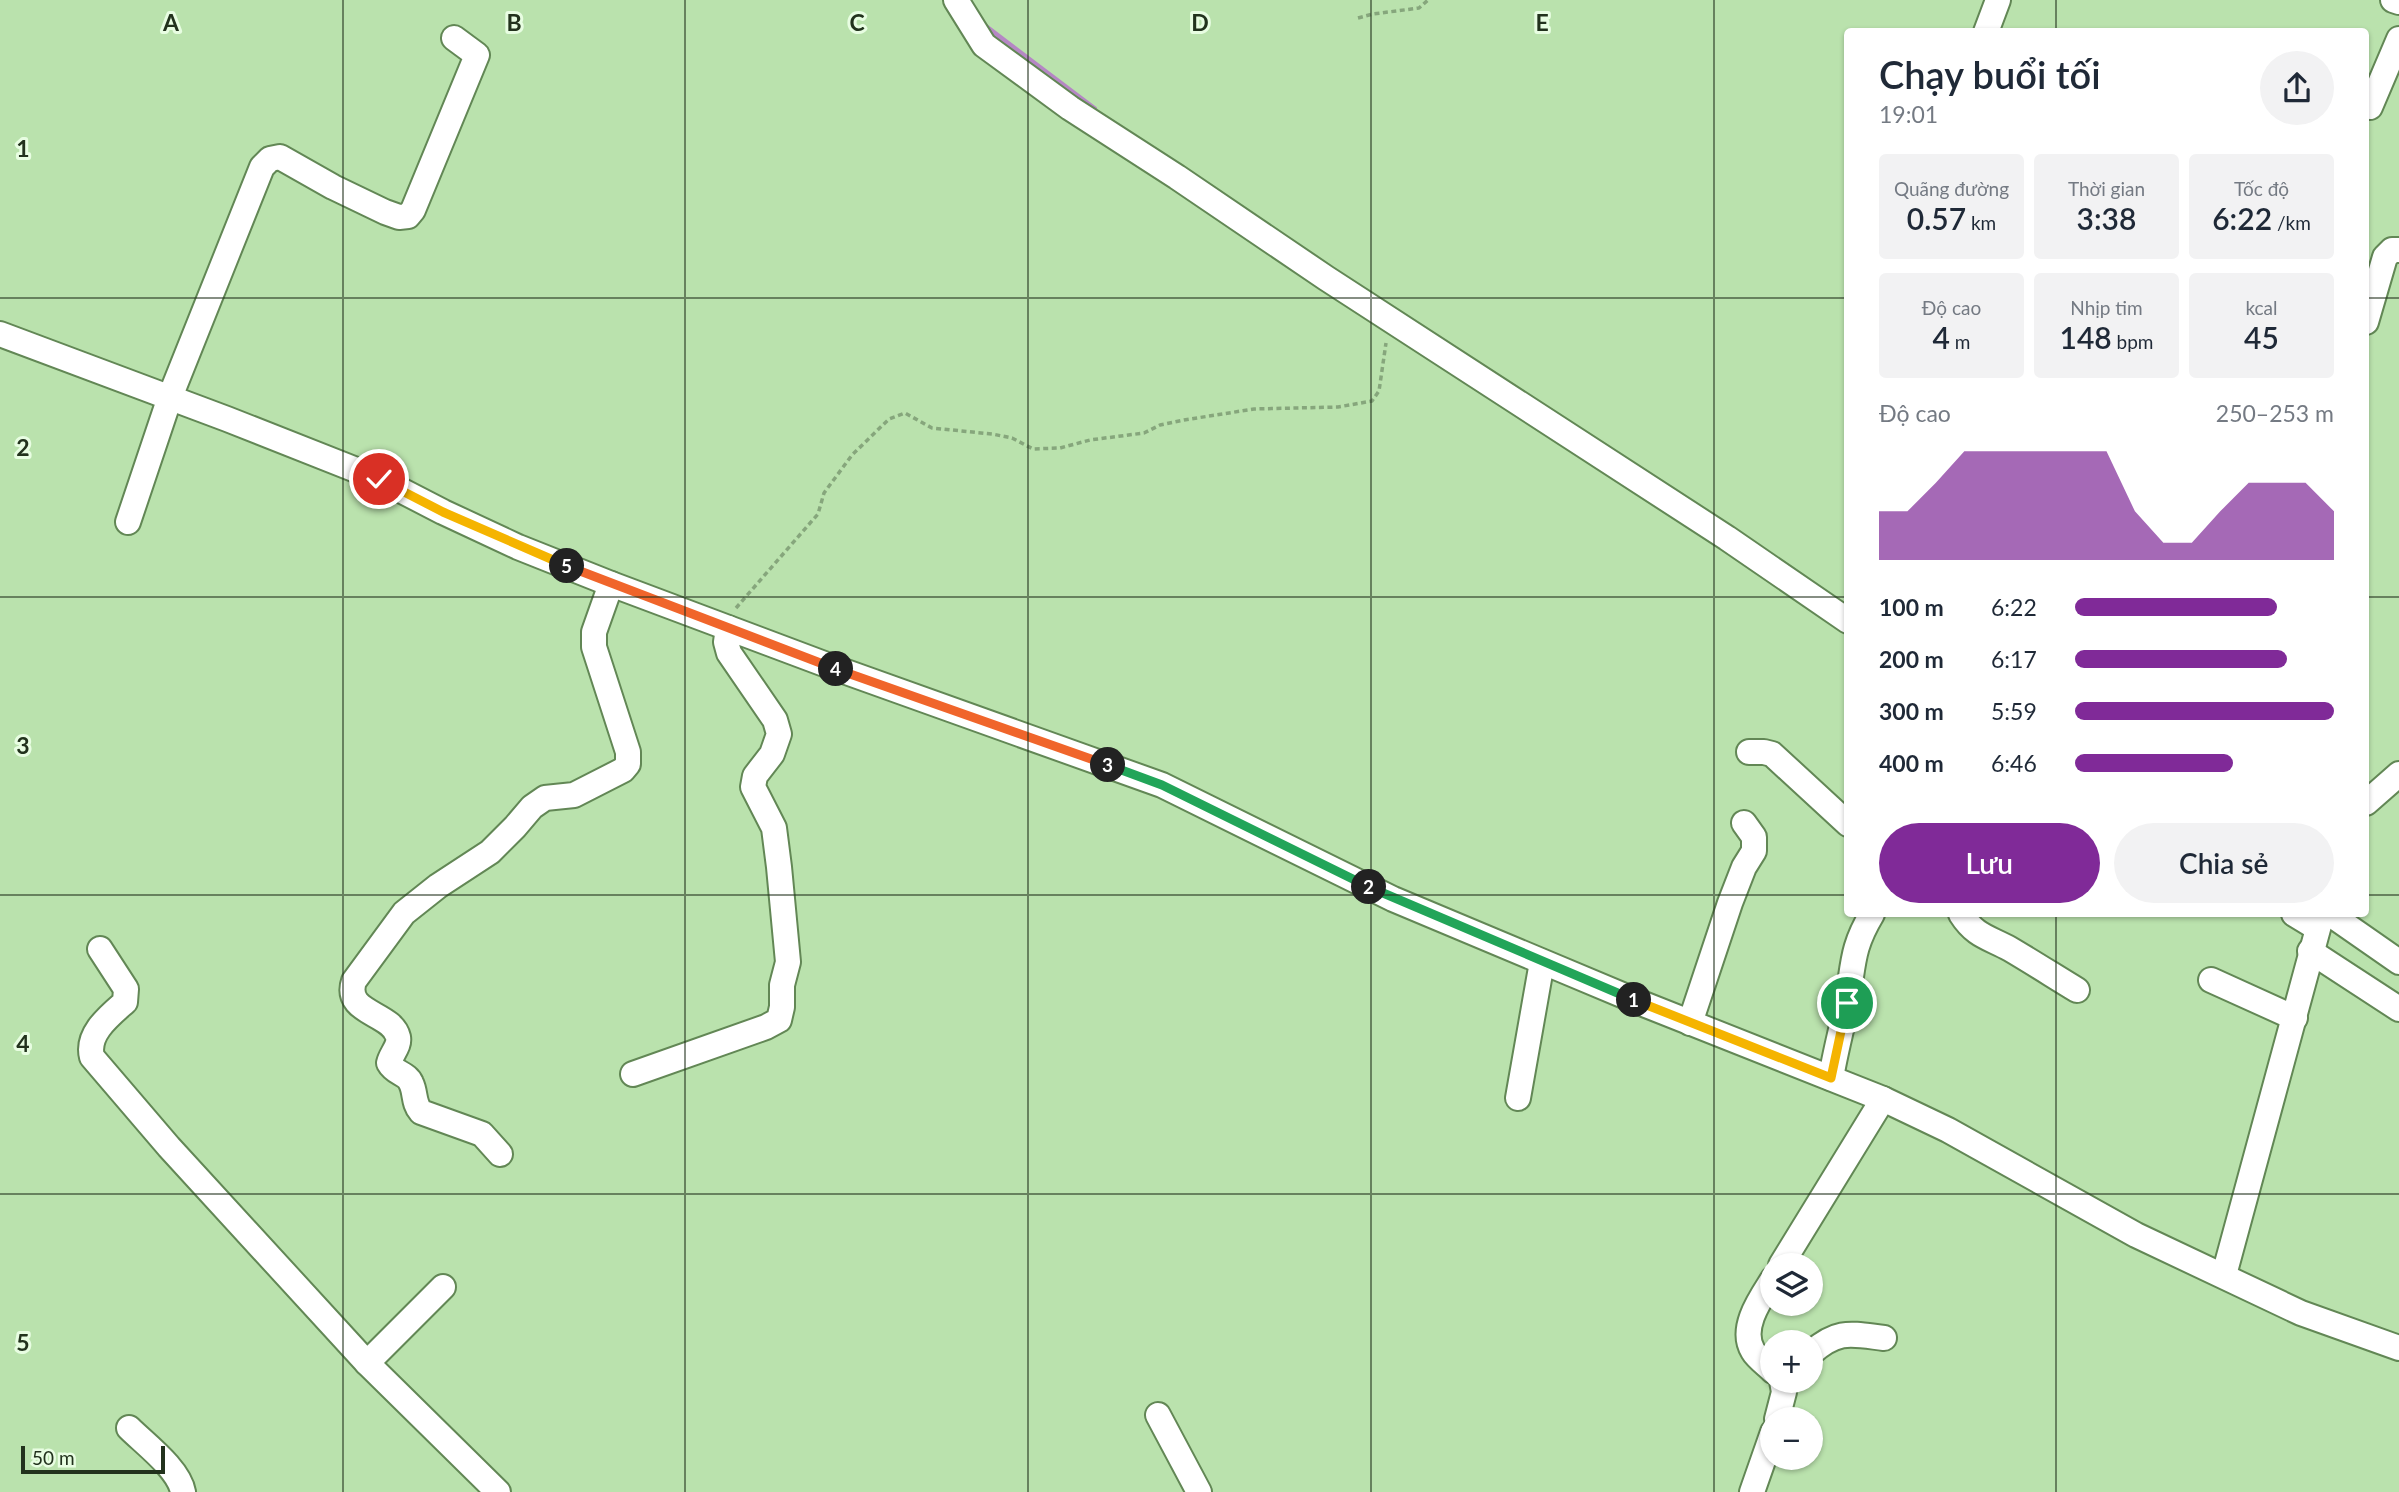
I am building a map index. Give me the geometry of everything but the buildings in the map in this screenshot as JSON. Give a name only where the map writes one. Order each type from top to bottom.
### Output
[{"type":"street","points":[[956,0],[984,45],[1070,108],[1705,524],[1844,618]]},
{"type":"street","points":[[1988,28],[1998,0]]},
{"type":"street","points":[[2393,0],[2399,2]]},
{"type":"street","points":[[128,522],[170,397],[262,167],[270,159],[280,157],[332,187],[399,218],[408,216],[413,210],[477,55],[454,38]]},
{"type":"street","points":[[2370,107],[2399,38]]},
{"type":"street","points":[[2369,312],[2385,257],[2392,250],[2399,250]]},
{"type":"street","points":[[0,334],[379,479],[518,547],[611,584],[1162,785],[1393,899],[1690,1023],[1883,1099],[1948,1130],[2136,1235],[2301,1313],[2399,1348]]},
{"type":"street","points":[[500,1154],[482,1134],[421,1112],[416,1107],[412,1084],[408,1078],[393,1071],[389,1063],[398,1044],[398,1035],[393,1028],[354,1000],[351,990],[354,981],[404,913],[438,886],[490,852],[532,807],[545,798],[574,795],[624,770],[628,764],[628,752],[594,647],[594,632],[611,584]]},
{"type":"street","points":[[633,1074],[766,1027],[779,1020],[782,1007],[782,985],[788,962],[774,828],[753,787],[755,776],[772,754],[779,734],[775,720],[729,653],[725,627]]},
{"type":"street","points":[[1749,752],[1772,754],[1844,820]]},
{"type":"street","points":[[2369,800],[2399,774]]},
{"type":"street","points":[[1690,1023],[1730,903],[1744,867],[1754,851],[1754,837],[1744,823]]},
{"type":"street","points":[[1831,1078],[1847,1003],[1854,950],[1870,917]]},
{"type":"street","points":[[1963,917],[1982,937],[2007,947],[2077,990]]},
{"type":"street","points":[[2300,917],[2399,962]]},
{"type":"street","points":[[2320,927],[2399,1009]]},
{"type":"street","points":[[2224,1275],[2320,927]]},
{"type":"street","points":[[100,949],[126,989],[125,1002],[92,1036],[89,1047],[92,1057],[169,1147],[367,1363],[498,1492]]},
{"type":"street","points":[[1518,1098],[1542,962]]},
{"type":"street","points":[[2211,980],[2295,1018]]},
{"type":"street","points":[[1788,1253],[1883,1099]]},
{"type":"street","points":[[367,1363],[443,1287]]},
{"type":"street","points":[[1760,1300],[1754,1310],[1749,1334],[1752,1350],[1760,1358]]},
{"type":"street","points":[[1823,1344],[1834,1336],[1884,1338]]},
{"type":"street","points":[[1158,1415],[1199,1492]]},
{"type":"street","points":[[129,1428],[166,1464],[182,1486],[183,1492]]},
{"type":"street","points":[[1752,1492],[1760,1469]]},
{"type":"path","points":[[1358,18],[1373,13],[1419,8],[1428,0]]},
{"type":"path","points":[[725,627],[794,539],[818,514],[824,493],[852,455],[889,419],[905,413],[932,428],[992,433],[1012,438],[1033,449],[1060,448],[1090,440],[1144,433],[1160,425],[1184,420],[1254,409],[1338,407],[1372,401],[1380,391],[1383,357],[1391,320]]},
{"type":"waterway","points":[[983,25],[1094,109]]},
{"type":"route","points":[[379,479],[518,547],[611,584],[835,668],[1162,785],[1393,899],[1646,1005],[1831,1078],[1847,1003]]}]
